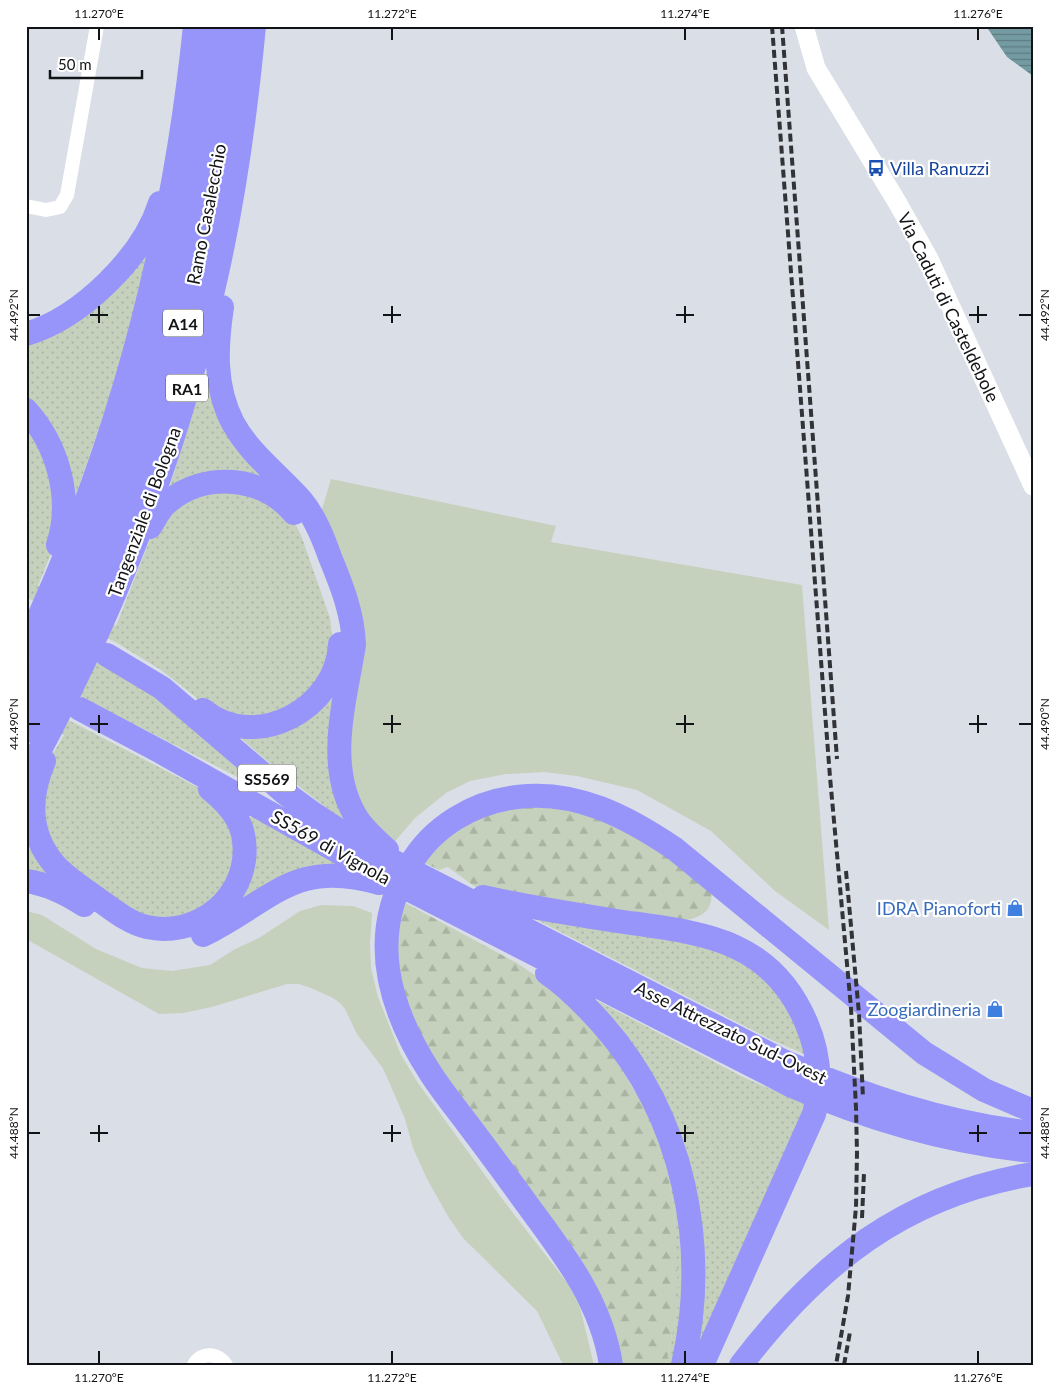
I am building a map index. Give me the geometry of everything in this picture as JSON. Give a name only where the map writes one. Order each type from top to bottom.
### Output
[{"type":"highway","name":"Ramo Casalecchio","points":[[26,691],[71,601],[114,484],[147,384],[172,288],[198,160],[214,26]]},
{"type":"highway","name":"Ramo Casalecchio","points":[[41,729],[57,671],[71,601],[114,538],[167,384],[190,298],[213,186],[225,113],[234,26]]},
{"type":"highway","name":"Tangenziale di Bologna","points":[[28,641],[71,601],[120,581],[168,452],[193,369],[216,279],[234,189],[245,118],[254,26]]},
{"type":"highway","name":"Tangenziale di Bologna","points":[[26,776],[41,729],[74,703],[71,601],[106,448],[124,394],[160,256],[177,169],[194,33]]},
{"type":"highway","points":[[26,334],[59,319],[93,295],[126,263],[143,241],[152,225],[161,198],[172,129],[194,33]]},
{"type":"highway","points":[[234,189],[232,249],[217,346],[221,390],[232,422],[241,436],[308,510],[319,529],[344,591],[352,621],[354,645],[340,734],[342,781],[351,806],[359,820],[373,837],[404,867]]},
{"type":"highway","points":[[26,410],[41,428],[54,453],[63,494],[64,520],[61,536],[71,601]]},
{"type":"highway","points":[[120,581],[153,522],[166,503],[184,491],[197,486],[221,482],[244,483],[267,490],[278,497],[288,505],[300,521],[322,571],[339,627],[338,661],[326,686],[316,700],[298,714],[290,719],[269,726],[238,726],[220,720],[207,714],[182,694],[141,674]]},
{"type":"highway","name":"SS569 di Vignola","points":[[108,655],[141,674],[184,706],[285,793],[311,812],[358,843],[444,887]]},
{"type":"highway","name":"SS569 di Vignola","points":[[74,703],[338,852],[477,926]]},
{"type":"highway","points":[[41,729],[39,773],[33,798],[34,820],[47,855],[65,875],[122,916],[146,927],[167,929],[185,926],[201,920],[211,915],[227,900],[239,881],[245,849],[242,830],[230,806],[161,752]]},
{"type":"highway","points":[[611,1365],[605,1338],[577,1274],[431,1074],[408,1033],[399,1012],[388,975],[386,942],[390,915],[401,882],[412,861],[424,845],[455,818],[469,811],[509,798],[526,795],[561,796],[581,801],[622,817],[675,849],[924,1054],[984,1090],[1033,1111]]},
{"type":"highway","points":[[26,881],[37,882],[62,891],[126,934],[137,939],[161,943],[184,941],[204,935],[277,890],[308,878],[325,875],[352,876],[414,893]]},
{"type":"highway","points":[[444,887],[540,909],[693,932],[727,942],[768,967],[788,989],[802,1014],[809,1029],[817,1060],[818,1091],[814,1114],[702,1365]]},
{"type":"highway","name":"Asse Attrezzato Sud-Ovest","points":[[444,887],[760,1050],[834,1083],[876,1098],[931,1114],[991,1127],[1033,1133]]},
{"type":"highway","points":[[477,926],[558,980],[576,996],[627,1056],[641,1077],[665,1123],[681,1175],[692,1227],[694,1285],[690,1331],[683,1365]]},
{"type":"highway","name":"Asse Attrezzato Sud-Ovest","points":[[477,926],[757,1069],[812,1095],[875,1117],[935,1134],[966,1141],[1033,1151]]},
{"type":"highway","points":[[741,1365],[810,1286],[856,1246],[906,1216],[938,1200],[972,1188],[1033,1174]]},
{"type":"main road","name":"Via Caduti di Casteldebole","points":[[804,26],[810,51],[820,76],[897,202],[929,259],[1033,486]]},
{"type":"street","points":[[26,206],[46,210],[60,206],[67,195],[97,26]]},
{"type":"street","points":[[195,1363],[203,1356],[214,1355],[219,1357],[226,1365]]},
{"type":"green space","points":[[140,254],[147,255],[133,317],[106,408],[74,500],[26,401],[26,340]]},
{"type":"green space","points":[[208,373],[278,487],[169,489],[204,375]]},
{"type":"green space","points":[[26,416],[52,467],[54,546],[38,586],[116,626],[156,524],[195,492],[252,490],[295,524],[301,535],[330,618],[333,642],[331,655],[305,701],[259,720],[207,706],[161,670],[117,643],[26,597]]},
{"type":"green space","points":[[331,479],[556,526],[551,542],[802,585],[829,930],[775,891],[711,831],[637,790],[577,776],[544,772],[506,774],[470,781],[446,793],[415,818],[391,846],[359,808],[345,763],[362,640],[320,516]]},
{"type":"green space","points":[[26,622],[103,661],[161,699],[265,786],[261,789],[26,669]]},
{"type":"green space","points":[[333,687],[346,816],[341,819],[279,771],[238,736]]},
{"type":"green space","points":[[26,698],[201,789],[223,808],[237,856],[220,897],[179,920],[141,917],[72,873],[43,827],[48,762],[64,735],[26,716]]},
{"type":"green space","points":[[542,798],[628,825],[711,889],[712,897],[707,910],[698,917],[677,922],[497,892],[474,886],[448,867],[439,870],[419,860],[456,824]]},
{"type":"green space","points":[[26,806],[53,874],[26,874]]},
{"type":"green space","points":[[254,816],[338,865],[226,912],[248,821]]},
{"type":"green space","points":[[400,900],[517,963],[548,984],[569,1003],[614,1056],[653,1123],[666,1162],[674,1209],[677,1257],[678,1304],[666,1365],[622,1365],[592,1279],[575,1250],[452,1093],[431,1063],[393,969]]},
{"type":"green space","points":[[321,905],[353,906],[372,913],[371,968],[378,997],[401,1055],[418,1083],[503,1200],[568,1284],[580,1307],[594,1365],[563,1365],[537,1311],[463,1238],[449,1218],[427,1179],[413,1148],[405,1119],[382,1067],[357,1034],[340,1003],[311,988],[299,984],[287,984],[212,1007],[183,1013],[159,1014],[26,939],[26,911],[42,915],[96,949],[142,968],[172,971],[210,965],[235,949],[259,938],[300,911]]},
{"type":"green space","points":[[535,919],[723,946],[783,991],[809,1056],[772,1040]]},
{"type":"green space","points":[[594,999],[743,1077],[807,1105],[696,1361],[701,1237]]},
{"type":"green space","points":[[666,1162],[678,1210],[683,1282],[674,1365],[666,1365],[678,1304],[674,1209]]},
{"type":"water","points":[[986,26],[1033,26],[1033,76],[1007,57]]},
{"type":"railway","points":[[772,26],[830,777],[851,1008],[856,1108],[856,1207],[848,1296],[836,1365]]},
{"type":"railway","points":[[782,26],[837,759]]},
{"type":"railway","points":[[846,871],[859,1014],[863,1098]]},
{"type":"railway","points":[[862,1218],[864,1173]]},
{"type":"railway","points":[[844,1365],[850,1332]]},
{"type":"place","name":"Villa Ranuzzi","points":[[876,168]]},
{"type":"place","name":"IDRA Pianoforti","points":[[1015,908]]},
{"type":"place","name":"Zoogiardineria","points":[[995,1009]]}]
